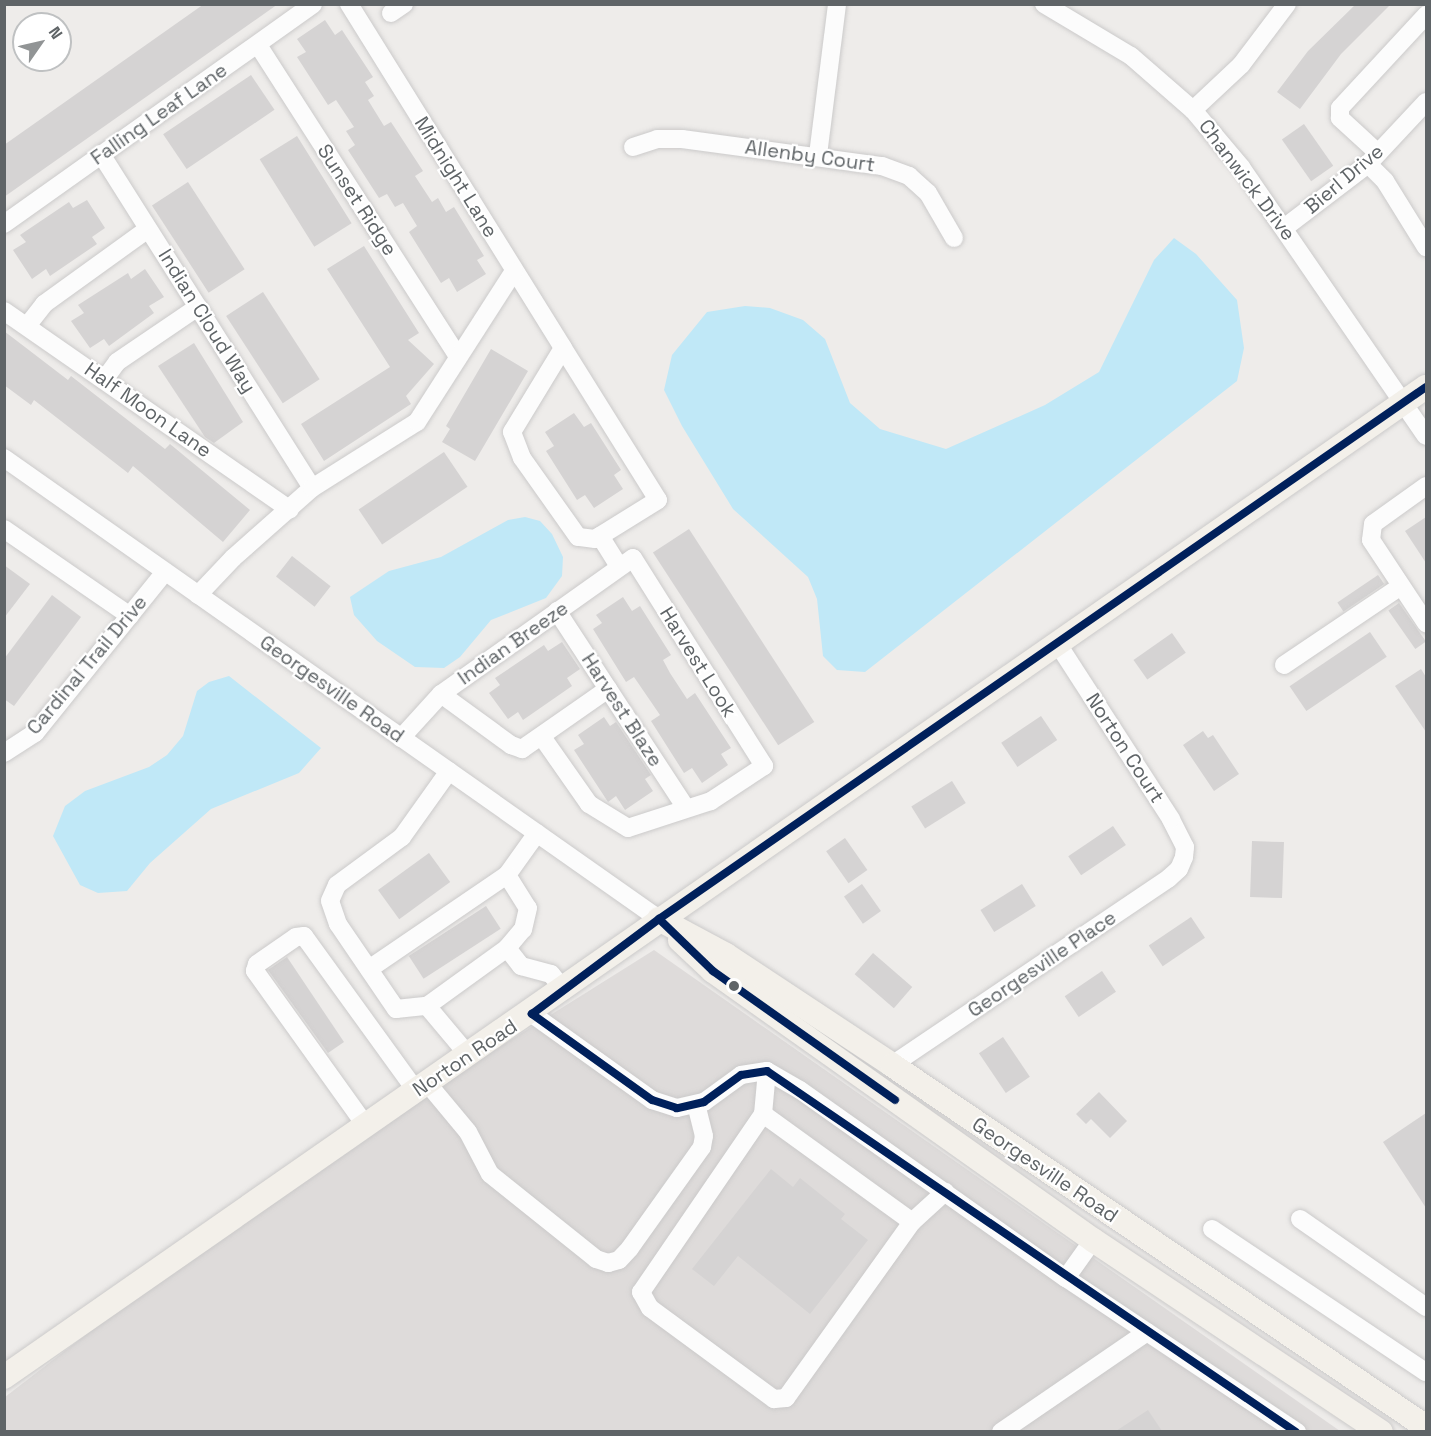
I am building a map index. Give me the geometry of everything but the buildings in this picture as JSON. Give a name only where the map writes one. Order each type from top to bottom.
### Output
[{"type":"main road","name":"Norton Road","points":[[4,1377],[422,1087],[532,1014],[659,919],[1426,387]]},
{"type":"main road","name":"Georgesville Road","points":[[659,919],[726,955],[1426,1427]]},
{"type":"main road","name":"Georgesville Road","points":[[659,919],[713,971],[1093,1240],[1381,1431]]},
{"type":"street","name":"Falling Leaf Lane","points":[[4,225],[313,4]]},
{"type":"street","name":"Midnight Lane","points":[[349,4],[658,500],[600,536]]},
{"type":"street","points":[[818,155],[837,4]]},
{"type":"street","name":"Chanwick Drive","points":[[1044,4],[1131,56],[1193,110],[1241,167],[1426,436]]},
{"type":"street","points":[[1193,110],[1241,65],[1287,4]]},
{"type":"street","points":[[1426,15],[1340,108],[1340,118],[1373,159],[1426,247]]},
{"type":"street","name":"Sunset Ridge","points":[[258,45],[457,355]]},
{"type":"street","name":"Bierl Drive","points":[[1284,228],[1373,159],[1426,102]]},
{"type":"street","name":"Allenby Court","points":[[633,147],[657,139],[682,138],[854,159],[909,176],[928,193],[954,238]]},
{"type":"street","name":"Indian Cloud Way","points":[[101,154],[312,489]]},
{"type":"street","points":[[27,326],[44,304],[148,229]]},
{"type":"street","points":[[198,595],[233,558],[312,489],[417,422],[457,355],[514,271]]},
{"type":"street","points":[[104,380],[117,362],[198,307]]},
{"type":"street","name":"Half Moon Lane","points":[[4,311],[290,510]]},
{"type":"street","points":[[563,348],[512,432],[522,458],[578,537],[586,540],[600,536],[626,562]]},
{"type":"street","name":"Georgesville Road","points":[[4,458],[659,919]]},
{"type":"street","points":[[1426,486],[1373,524],[1371,540],[1426,623]]},
{"type":"street","points":[[4,529],[130,616]]},
{"type":"street","name":"Indian Breeze","points":[[401,738],[441,694],[626,562]]},
{"type":"street","name":"Harvest Look","points":[[626,562],[764,766],[711,801],[686,808]]},
{"type":"street","name":"Cardinal Trail Drive","points":[[4,753],[35,733],[165,572]]},
{"type":"street","points":[[1284,665],[1401,586]]},
{"type":"street","name":"Harvest Blaze","points":[[557,611],[686,808]]},
{"type":"street","name":"Norton Court","points":[[1056,644],[1171,819],[1185,847],[1185,856]]},
{"type":"street","points":[[441,694],[511,745],[522,749],[608,689]]},
{"type":"street","points":[[542,737],[589,804],[610,820],[628,828],[686,808]]},
{"type":"street","points":[[449,771],[402,837],[337,885],[330,901],[338,924],[396,1009],[428,1006],[507,948],[523,929],[528,908],[507,875]]},
{"type":"street","points":[[369,969],[507,875],[537,833]]},
{"type":"street","name":"Georgesville Place","points":[[892,1065],[1169,878],[1179,869],[1185,856]]},
{"type":"street","points":[[366,1126],[255,971],[257,964],[296,937],[304,936],[422,1087],[468,1132],[490,1174],[596,1259],[608,1263],[619,1260],[702,1147],[704,1136],[696,1104]]},
{"type":"street","points":[[507,948],[521,966],[551,974],[564,990]]},
{"type":"street","points":[[428,1006],[469,1056]]},
{"type":"street","points":[[532,1014],[652,1100],[678,1108],[696,1104],[741,1075],[767,1071],[800,1090],[1066,1278],[1297,1431]]},
{"type":"street","points":[[767,1071],[763,1114],[641,1292],[650,1308],[774,1399],[786,1398],[912,1222],[945,1192]]},
{"type":"street","points":[[763,1114],[912,1222]]},
{"type":"street","points":[[1300,1219],[1426,1307]]},
{"type":"street","points":[[1212,1229],[1426,1372]]},
{"type":"street","points":[[1066,1278],[1093,1240]]},
{"type":"street","points":[[1001,1431],[1147,1332]]},
{"type":"shaded area","points":[[654,950],[1340,1431],[5,1432],[5,1397],[283,1183]]},
{"type":"water","points":[[1174,238],[1196,254],[1237,300],[1244,348],[1237,381],[865,672],[837,670],[823,656],[817,599],[808,577],[733,509],[682,426],[664,390],[672,355],[707,312],[745,306],[770,308],[803,320],[825,339],[850,403],[880,429],[946,449],[1045,405],[1099,372],[1154,260]]},
{"type":"water","points":[[525,517],[540,521],[552,534],[563,557],[562,576],[546,598],[491,620],[460,657],[444,668],[415,667],[377,641],[354,615],[350,597],[389,571],[441,557],[508,520]]},
{"type":"water","points":[[229,676],[321,748],[299,773],[211,809],[150,863],[127,891],[98,893],[80,885],[53,836],[65,806],[85,791],[149,767],[167,755],[183,736],[197,691],[209,682]]},
{"type":"transit line","points":[[1296,1432],[767,1071],[741,1075],[704,1102],[677,1108],[652,1100],[532,1014],[659,919],[1426,387]]},
{"type":"transit line","points":[[659,919],[713,971],[895,1100]]}]
